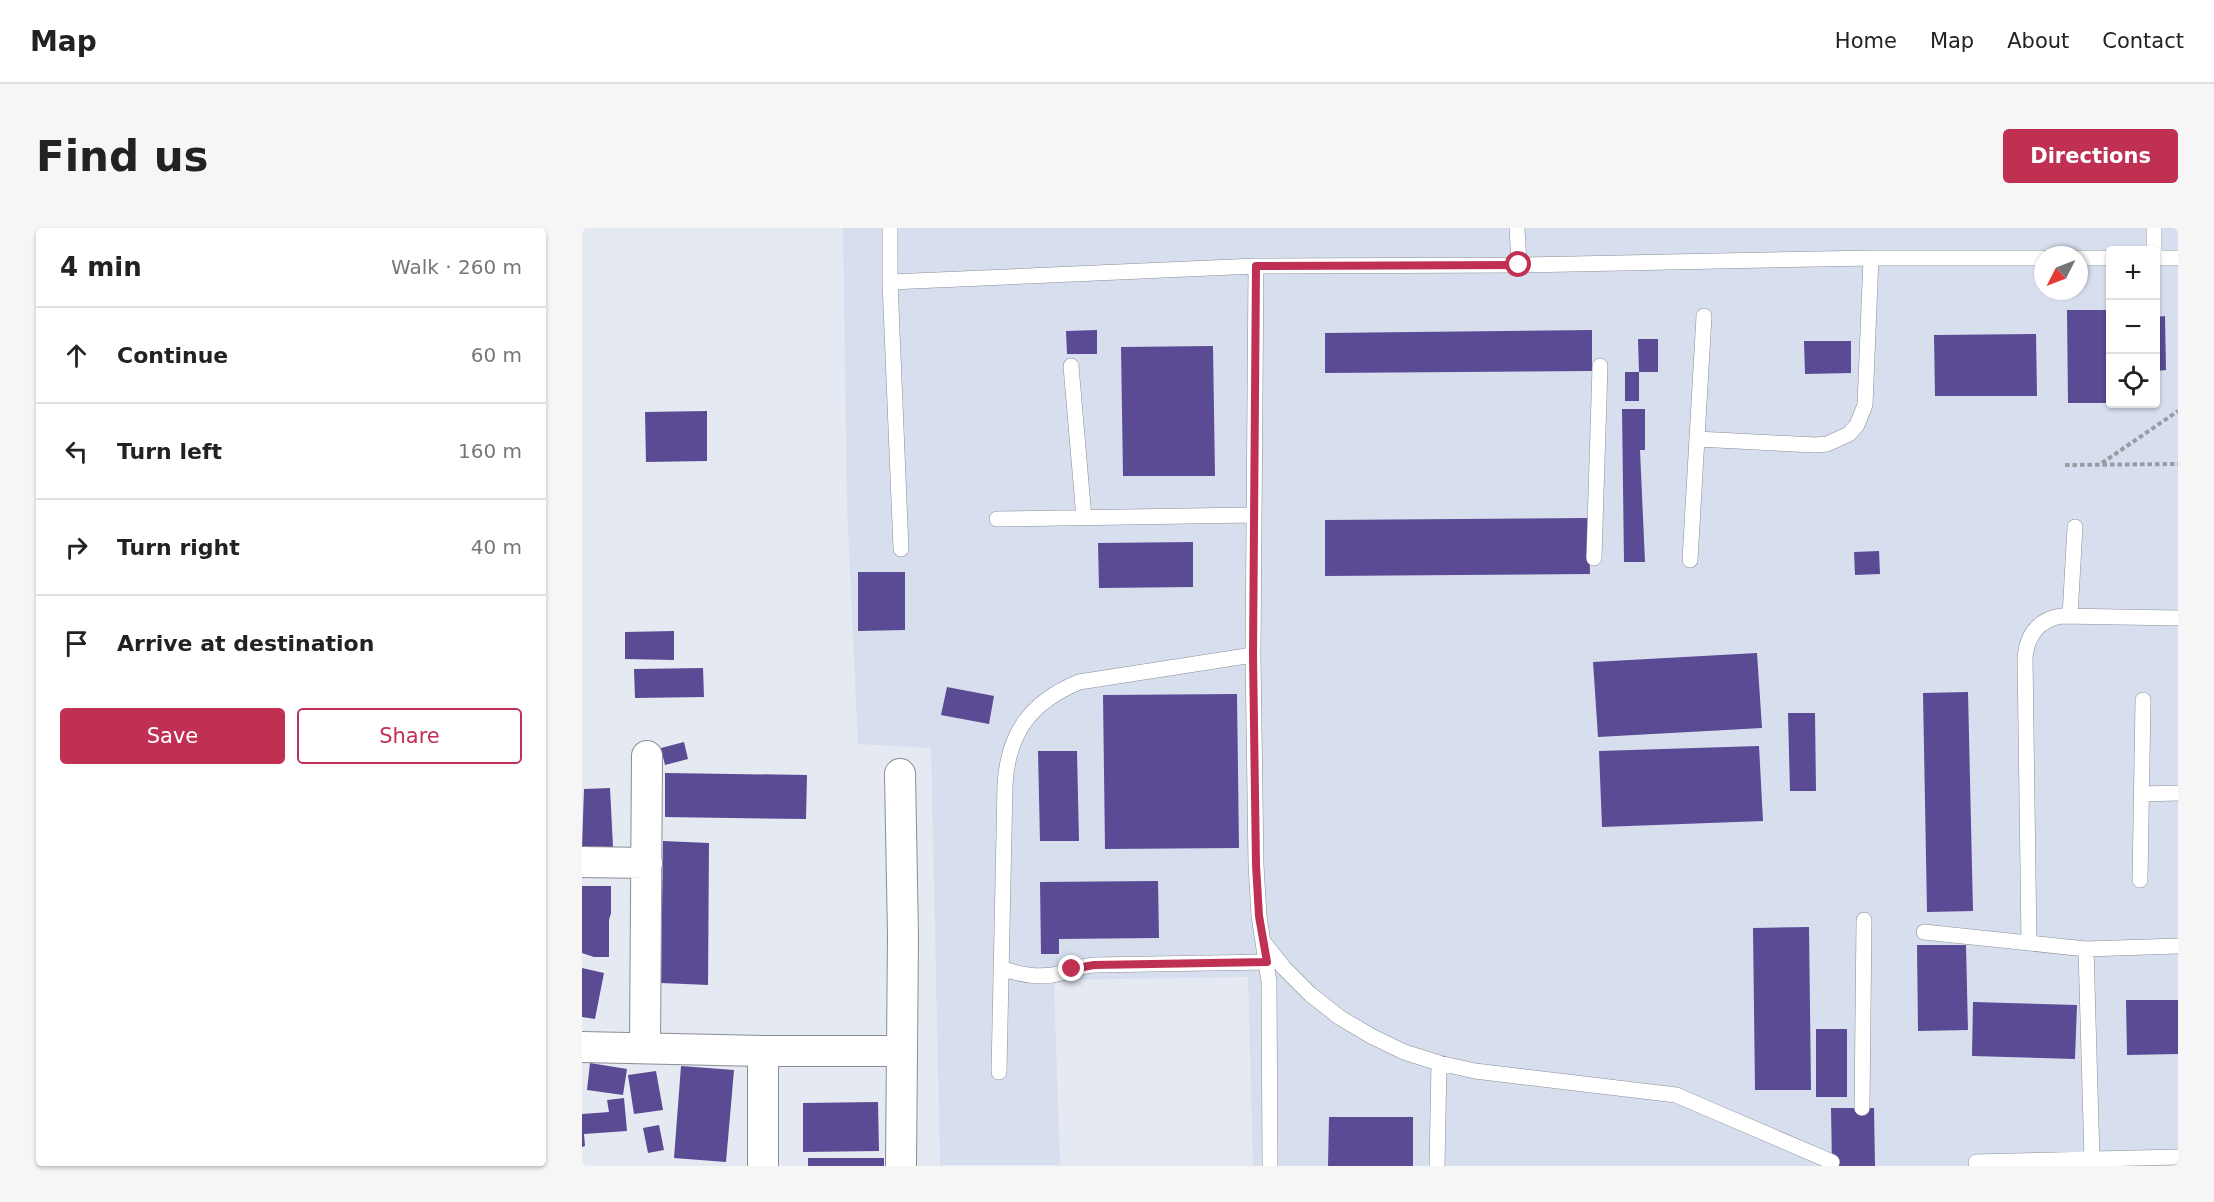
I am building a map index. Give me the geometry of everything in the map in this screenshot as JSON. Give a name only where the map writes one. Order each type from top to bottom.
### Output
[{"type":"street","points":[[645,1048],[647,756]]},
{"type":"street","points":[[900,774],[901,1166]]},
{"type":"street","points":[[582,862],[647,862]]},
{"type":"street","points":[[582,1047],[902,1052]]},
{"type":"street","points":[[763,1051],[763,1166]]},
{"type":"lane","points":[[890,228],[890,282],[901,549]]},
{"type":"lane","points":[[1517,228],[1519,265]]},
{"type":"lane","points":[[2154,228],[2154,246]]},
{"type":"lane","points":[[1697,439],[1815,445],[1838,440],[1857,425],[1865,405],[1871,258]]},
{"type":"lane","points":[[890,282],[1256,266],[2034,258]]},
{"type":"lane","points":[[2088,258],[2106,258]]},
{"type":"lane","points":[[2160,258],[2178,258]]},
{"type":"lane","points":[[1256,266],[1253,515],[1256,891],[1269,982],[1270,1166]]},
{"type":"lane","points":[[1690,560],[1704,316]]},
{"type":"lane","points":[[1071,366],[1084,518]]},
{"type":"lane","points":[[1594,558],[1600,366]]},
{"type":"lane","points":[[997,519],[1253,515]]},
{"type":"lane","points":[[2070,616],[2075,527]]},
{"type":"lane","points":[[2029,943],[2026,647],[2030,636],[2036,627],[2052,618],[2070,616],[2178,618]]},
{"type":"lane","points":[[999,1072],[1006,768],[1012,743],[1024,721],[1049,697],[1079,682],[1253,655]]},
{"type":"lane","points":[[2140,880],[2143,700]]},
{"type":"lane","points":[[2142,794],[2178,794]]},
{"type":"lane","points":[[1862,1108],[1864,920]]},
{"type":"lane","points":[[1924,932],[2086,949],[2178,946]]},
{"type":"lane","points":[[1264,941],[1284,968],[1310,994],[1339,1017],[1404,1052],[1439,1064],[1475,1071],[1676,1095],[1832,1162]]},
{"type":"lane","points":[[2086,949],[2092,1159]]},
{"type":"lane","points":[[1001,968],[1016,973],[1046,976],[1094,965],[1267,962]]},
{"type":"lane","points":[[1437,1166],[1439,1064]]},
{"type":"lane","points":[[1976,1162],[2178,1157]]},
{"type":"path","points":[[2100,464],[2178,411]]},
{"type":"path","points":[[2065,465],[2178,464]]},
{"type":"shaded area","points":[[843,228],[2178,228],[2178,1166],[1253,1166],[1248,977],[1054,980],[1060,1165],[940,1165],[931,748],[858,744],[847,507]]},
{"type":"building","points":[[2067,310],[2106,310],[2106,403],[2068,403]]},
{"type":"building","points":[[2165,316],[2166,370],[2160,371],[2160,354],[2160,317]]},
{"type":"building","points":[[1097,330],[1097,354],[1067,354],[1066,331]]},
{"type":"building","points":[[1592,330],[1592,371],[1325,373],[1325,333]]},
{"type":"building","points":[[2036,334],[2037,396],[1935,396],[1934,335]]},
{"type":"building","points":[[1638,339],[1658,339],[1658,372],[1639,372]]},
{"type":"building","points":[[1804,341],[1851,341],[1851,373],[1805,374]]},
{"type":"building","points":[[1213,346],[1215,476],[1123,476],[1121,347]]},
{"type":"building","points":[[1625,372],[1639,372],[1639,401],[1625,401]]},
{"type":"building","points":[[1622,409],[1645,409],[1645,450],[1640,450],[1645,562],[1624,562]]},
{"type":"building","points":[[707,411],[707,461],[646,462],[645,412]]},
{"type":"building","points":[[1589,518],[1590,574],[1325,576],[1325,520]]},
{"type":"building","points":[[1193,542],[1193,587],[1099,588],[1098,543]]},
{"type":"building","points":[[1879,551],[1880,574],[1855,575],[1854,552]]},
{"type":"building","points":[[858,572],[905,572],[905,630],[858,631]]},
{"type":"building","points":[[674,631],[674,660],[625,659],[625,632]]},
{"type":"building","points":[[1757,653],[1762,728],[1598,737],[1593,662]]},
{"type":"building","points":[[703,668],[704,697],[635,698],[634,669]]},
{"type":"building","points":[[947,687],[994,696],[989,724],[941,715]]},
{"type":"building","points":[[1968,692],[1973,911],[1927,912],[1923,693]]},
{"type":"building","points":[[1237,694],[1239,848],[1105,849],[1103,695]]},
{"type":"building","points":[[1788,713],[1815,713],[1816,791],[1790,791]]},
{"type":"building","points":[[684,742],[688,759],[665,765],[661,748]]},
{"type":"building","points":[[1759,746],[1763,821],[1602,827],[1599,751]]},
{"type":"building","points":[[1038,751],[1077,751],[1079,841],[1040,841]]},
{"type":"building","points":[[665,773],[807,775],[806,819],[665,817]]},
{"type":"building","points":[[610,788],[613,847],[582,847],[584,789]]},
{"type":"building","points":[[663,841],[709,843],[708,985],[661,983]]},
{"type":"building","points":[[1158,881],[1159,938],[1059,939],[1059,954],[1041,954],[1040,882]]},
{"type":"building","points":[[582,886],[611,886],[609,957],[594,957],[582,953]]},
{"type":"building","points":[[1809,927],[1811,1090],[1755,1090],[1753,928]]},
{"type":"building","points":[[1917,945],[1966,945],[1968,1030],[1918,1031]]},
{"type":"building","points":[[582,968],[604,973],[595,1019],[582,1017]]},
{"type":"building","points":[[2126,1000],[2178,1000],[2178,1054],[2127,1055]]},
{"type":"building","points":[[1973,1002],[2077,1005],[2075,1059],[1972,1056]]},
{"type":"building","points":[[1816,1029],[1847,1029],[1847,1097],[1816,1097]]},
{"type":"building","points":[[590,1063],[627,1069],[623,1095],[587,1090]]},
{"type":"building","points":[[681,1066],[734,1070],[726,1162],[674,1158]]},
{"type":"building","points":[[656,1071],[663,1110],[634,1114],[628,1075]]},
{"type":"building","points":[[624,1098],[627,1131],[584,1134],[585,1146],[582,1147],[582,1114],[609,1112],[607,1100]]},
{"type":"building","points":[[878,1102],[879,1151],[803,1152],[803,1103]]},
{"type":"building","points":[[1831,1108],[1874,1108],[1875,1166],[1832,1166]]},
{"type":"building","points":[[1329,1117],[1413,1117],[1413,1166],[1328,1166]]},
{"type":"building","points":[[659,1125],[664,1150],[648,1153],[643,1128]]},
{"type":"building","points":[[808,1158],[884,1158],[884,1166],[808,1166]]},
{"type":"route","points":[[1072,969],[1094,965],[1267,962],[1256,891],[1253,515],[1256,266],[1519,265]]}]
